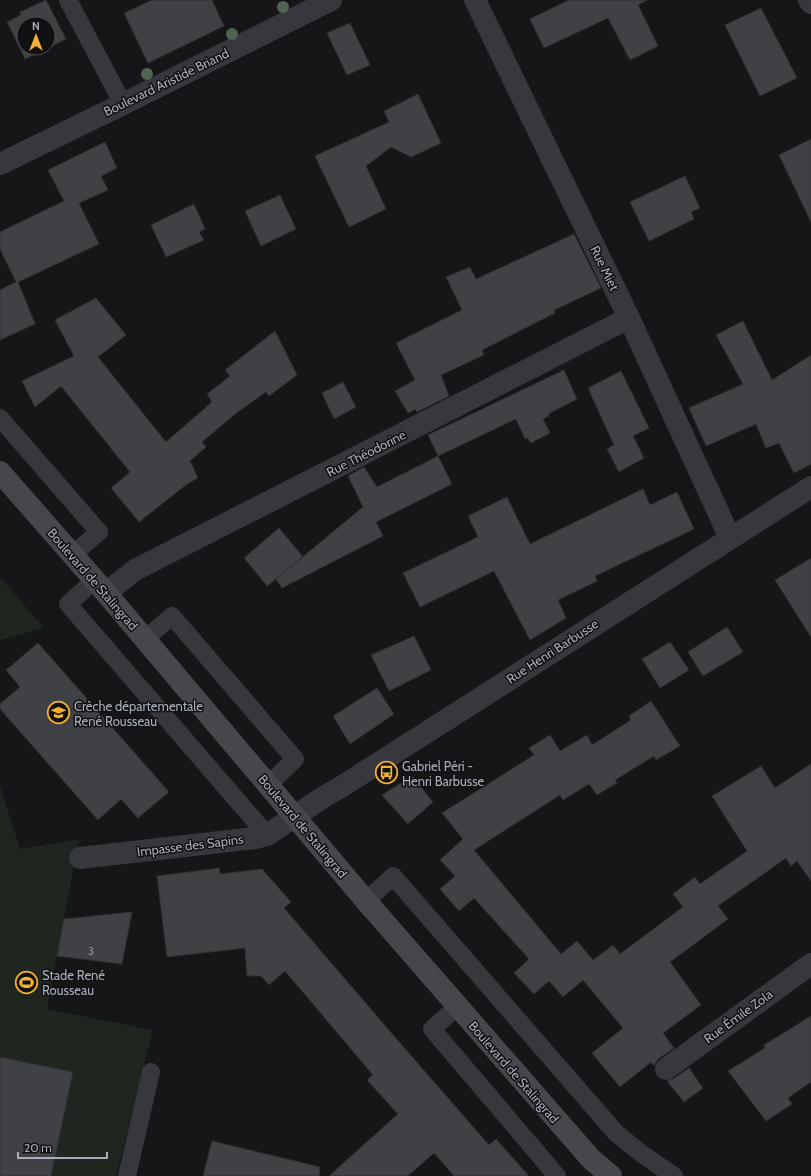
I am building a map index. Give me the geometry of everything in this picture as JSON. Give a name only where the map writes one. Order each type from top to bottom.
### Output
[{"type":"main road","name":"Boulevard de Stalingrad","points":[[0,472],[100,586],[366,901],[591,1159],[611,1176]]},
{"type":"street","name":"Boulevard Aristide Briand","points":[[0,164],[331,0]]},
{"type":"street","name":"Rue Miet","points":[[475,0],[629,318],[730,538]]},
{"type":"street","name":"Rue Théodorine","points":[[100,586],[135,570],[629,318]]},
{"type":"street","name":"Rue Henri Barbusse","points":[[294,816],[811,487]]},
{"type":"street","name":"Impasse des Sapins","points":[[80,858],[267,835],[294,816]]},
{"type":"street","name":"Rue Émile Zola","points":[[666,1069],[811,964]]},
{"type":"lane","points":[[68,0],[123,104]]},
{"type":"lane","points":[[0,418],[98,532],[72,555]]},
{"type":"lane","points":[[100,586],[68,604],[267,835]]},
{"type":"lane","points":[[145,639],[172,616],[295,759],[268,785]]},
{"type":"lane","points":[[366,901],[393,876],[616,1133],[637,1151],[674,1176]]},
{"type":"lane","points":[[458,1007],[432,1030],[558,1176]]},
{"type":"lane","points":[[127,1176],[151,1072]]},
{"type":"shaded area","points":[[0,577],[44,628],[0,640]]},
{"type":"shaded area","name":"Stade René Rousseau","points":[[0,786],[20,849],[79,839],[47,1009],[153,1030],[116,1176],[0,1176]]},
{"type":"building","points":[[46,0],[54,16],[19,16],[21,15],[20,12]]},
{"type":"building","points":[[152,0],[212,0],[224,26],[148,63],[124,13]]},
{"type":"building","points":[[569,0],[648,0],[638,5],[658,46],[630,60],[608,18],[544,48],[530,19]]},
{"type":"building","points":[[761,8],[797,78],[760,96],[725,25]]},
{"type":"building","points":[[16,18],[16,40],[7,22]]},
{"type":"building","points":[[56,20],[66,39],[56,44]]},
{"type":"building","points":[[350,23],[370,65],[347,75],[327,33]]},
{"type":"building","points":[[24,56],[31,56],[25,59]]},
{"type":"building","points":[[418,94],[441,143],[411,157],[391,147],[366,166],[386,209],[349,227],[315,156],[389,122],[384,111]]},
{"type":"building","points":[[811,139],[811,222],[779,155]]},
{"type":"building","points":[[105,142],[117,168],[101,176],[108,190],[79,203],[99,244],[18,282],[35,324],[0,340],[0,290],[16,282],[0,249],[0,232],[64,201],[48,170]]},
{"type":"building","points":[[685,176],[700,208],[691,212],[694,219],[649,241],[630,202]]},
{"type":"building","points":[[280,195],[296,229],[261,246],[245,211]]},
{"type":"building","points":[[194,204],[205,229],[199,232],[204,240],[166,257],[151,225]]},
{"type":"building","points":[[574,234],[601,288],[554,310],[555,313],[482,350],[484,355],[441,375],[449,396],[417,412],[416,409],[408,413],[395,391],[415,380],[396,343],[462,310],[446,277],[470,267],[476,279]]},
{"type":"building","points":[[96,298],[126,335],[98,357],[166,442],[212,402],[207,394],[230,376],[225,370],[275,331],[297,375],[269,396],[266,392],[235,414],[202,442],[206,447],[190,461],[198,478],[187,484],[139,522],[111,488],[130,472],[61,386],[35,407],[22,381],[74,356],[55,320]]},
{"type":"building","points":[[743,321],[772,380],[811,355],[811,464],[794,473],[779,443],[766,448],[756,424],[706,446],[689,408],[743,384],[716,335]]},
{"type":"building","points":[[564,370],[577,399],[548,414],[549,416],[543,419],[550,433],[531,443],[528,438],[525,439],[516,419],[438,456],[428,435]]},
{"type":"building","points":[[621,371],[649,428],[633,436],[644,458],[619,472],[607,449],[614,445],[588,388]]},
{"type":"building","points":[[343,382],[356,407],[334,419],[322,393]]},
{"type":"building","points":[[438,456],[452,484],[376,522],[383,536],[282,588],[276,579],[363,507],[348,476],[364,467],[377,487]]},
{"type":"building","points":[[643,489],[650,505],[677,492],[694,529],[595,576],[597,581],[558,600],[566,618],[530,640],[494,571],[420,607],[403,573],[478,537],[468,516],[507,497],[530,544]]},
{"type":"building","points":[[279,528],[303,557],[267,586],[244,558]]},
{"type":"building","points":[[811,558],[811,637],[775,580]]},
{"type":"building","points":[[727,627],[743,652],[703,676],[688,652]]},
{"type":"building","points":[[414,636],[431,670],[389,691],[371,655]]},
{"type":"building","points":[[670,642],[689,670],[660,688],[642,659]]},
{"type":"building","points":[[38,643],[169,792],[138,818],[121,799],[98,820],[0,709],[0,704],[20,687],[6,670]]},
{"type":"building","points":[[377,688],[394,714],[350,744],[333,716]]},
{"type":"building","points":[[651,701],[680,746],[656,760],[654,756],[615,780],[617,783],[597,795],[589,784],[563,800],[560,795],[474,850],[561,954],[577,941],[593,960],[613,945],[620,954],[683,907],[673,894],[695,877],[700,884],[747,851],[712,796],[761,766],[775,788],[811,764],[811,881],[797,861],[791,866],[786,858],[718,906],[728,919],[670,962],[701,1005],[663,1033],[674,1048],[658,1059],[654,1066],[651,1062],[620,1087],[592,1053],[623,1028],[583,980],[563,997],[549,981],[534,994],[514,973],[529,959],[474,898],[459,911],[440,889],[455,876],[440,860],[463,839],[442,813],[534,755],[529,748],[550,735],[560,751],[587,735],[592,745],[631,720],[629,716]]},
{"type":"building","points":[[412,776],[433,802],[408,824],[382,795]]},
{"type":"building","points":[[219,868],[220,874],[262,869],[291,902],[284,908],[394,1036],[489,1145],[496,1139],[529,1176],[454,1176],[434,1153],[408,1176],[329,1176],[398,1114],[367,1080],[373,1075],[285,971],[269,985],[261,976],[247,976],[245,948],[167,957],[157,876]]},
{"type":"building","points":[[132,912],[122,964],[57,956],[64,919]]},
{"type":"building","points":[[811,1016],[811,1082],[788,1098],[792,1104],[766,1121],[728,1071],[765,1048],[764,1045]]},
{"type":"building","points":[[0,1057],[73,1072],[51,1176],[0,1176]]},
{"type":"building","points":[[689,1068],[703,1088],[684,1102],[667,1081],[673,1079]]},
{"type":"building","points":[[212,1141],[320,1167],[319,1176],[203,1176]]},
{"type":"place","name":"Crèche départementale René Rousseau","points":[[59,713]]},
{"type":"place","name":"Gabriel Péri - Henri Barbusse","points":[[387,773]]},
{"type":"place","name":"Stade René Rousseau","points":[[26,982]]}]
